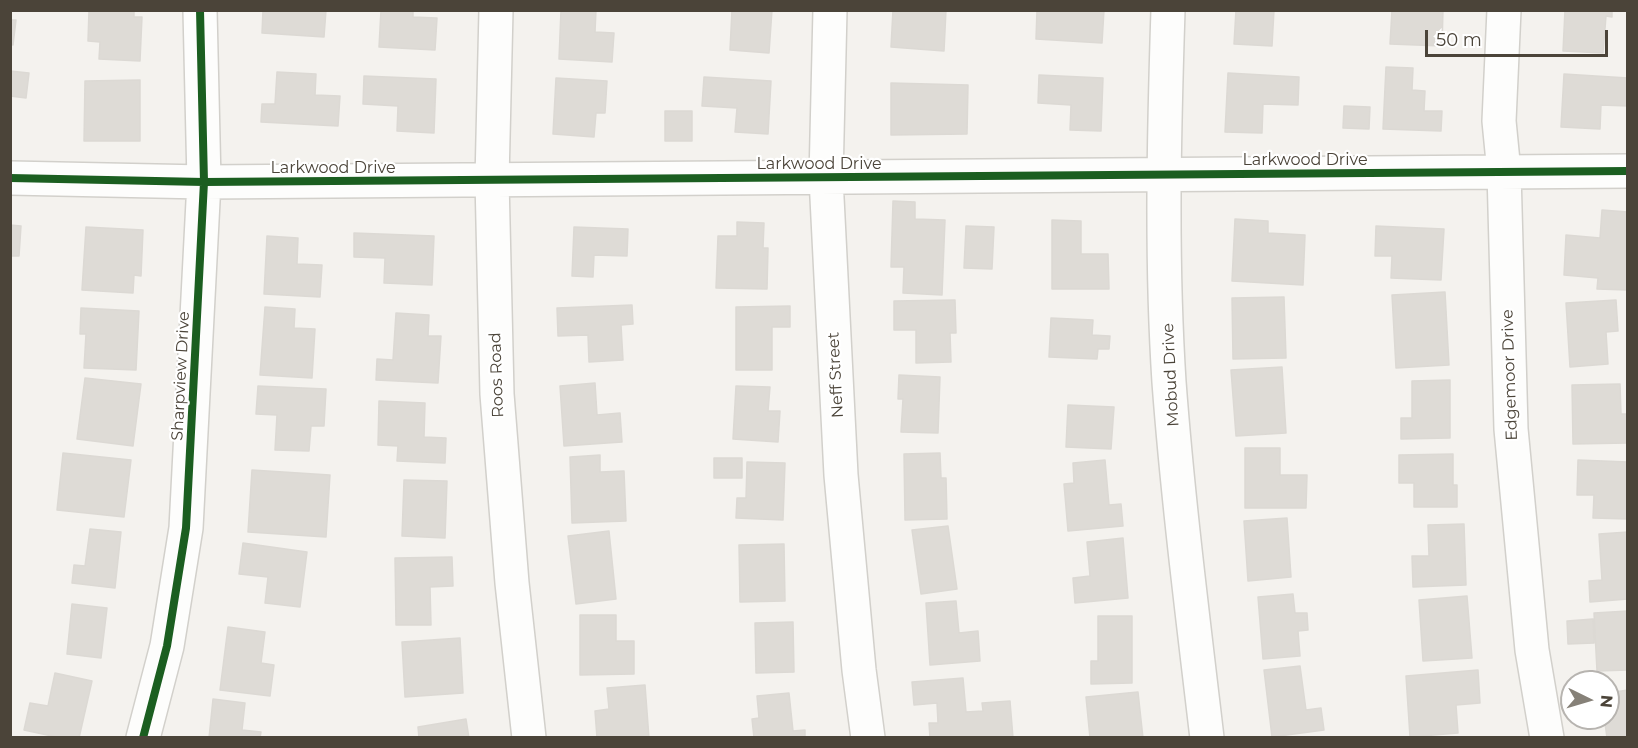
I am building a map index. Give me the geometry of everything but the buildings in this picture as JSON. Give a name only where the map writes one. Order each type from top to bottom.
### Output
[{"type":"street","name":"Sharpview Drive","points":[[143,738],[167,646],[186,528],[204,182],[200,10]]},
{"type":"street","name":"Roos Road","points":[[496,10],[492,180],[497,394],[512,583],[529,738]]},
{"type":"street","name":"Neff Street","points":[[830,10],[826,178],[841,476],[859,670],[868,738]]},
{"type":"street","name":"Mobud Drive","points":[[1168,10],[1163,175],[1169,380],[1183,534],[1207,738]]},
{"type":"street","name":"Edgemoor Drive","points":[[1504,10],[1499,122],[1503,172],[1511,429],[1532,650],[1547,738]]},
{"type":"street","name":"Larkwood Drive","points":[[10,178],[204,182],[1628,171]]},
{"type":"cycle path","points":[[143,738],[167,646],[186,528],[204,182],[200,10]]},
{"type":"cycle path","points":[[10,178],[204,182],[1628,171]]}]
